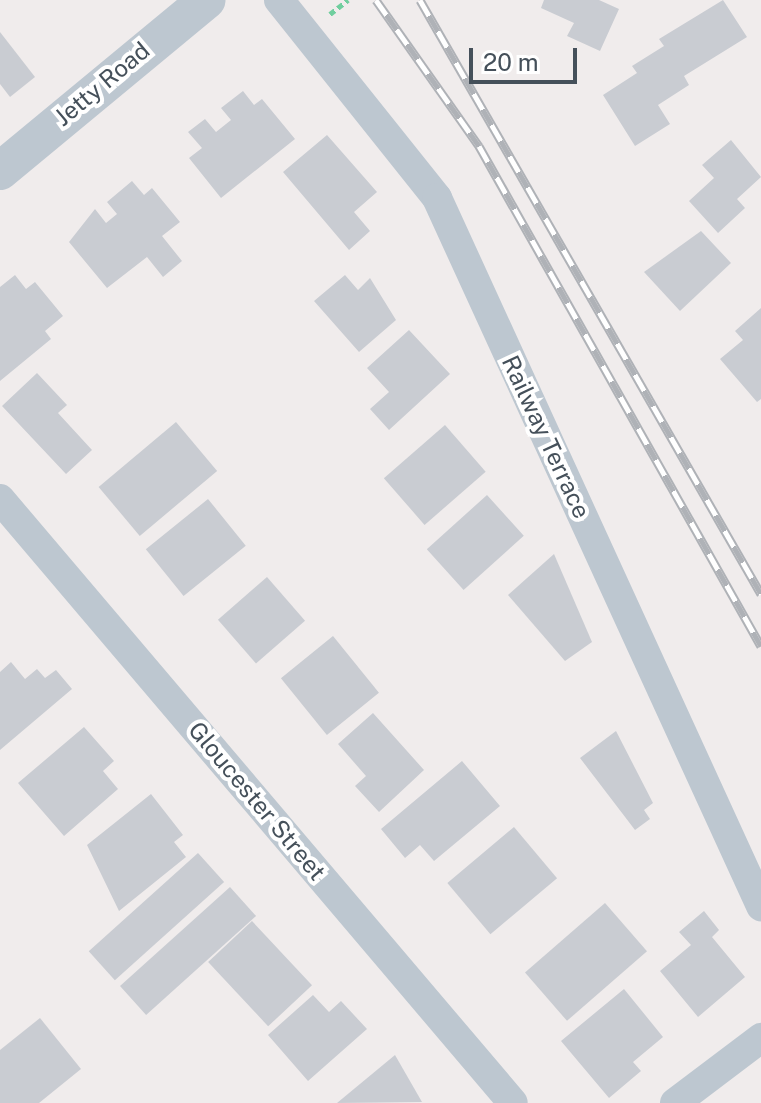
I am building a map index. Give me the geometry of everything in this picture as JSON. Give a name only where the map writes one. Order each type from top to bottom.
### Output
[{"type":"street","name":"Jetty Road","points":[[0,171],[207,0]]},
{"type":"street","name":"Railway Terrace","points":[[279,0],[437,198],[761,906]]},
{"type":"street","name":"Gloucester Street","points":[[0,499],[513,1103]]},
{"type":"street","points":[[675,1103],[761,1038]]},
{"type":"path","points":[[329,15],[348,0]]},
{"type":"building","points":[[544,0],[599,0],[619,9],[600,51],[567,36],[574,23],[541,8]]},
{"type":"building","points":[[723,0],[747,37],[684,76],[689,85],[658,105],[670,124],[635,146],[603,95],[637,73],[632,66],[664,46],[659,39]]},
{"type":"building","points":[[0,32],[35,77],[10,97],[0,84]]},
{"type":"building","points":[[243,91],[254,105],[262,99],[295,139],[221,198],[189,158],[202,148],[188,132],[205,119],[216,132],[231,120],[221,108]]},
{"type":"building","points":[[327,135],[377,192],[354,212],[370,231],[349,250],[283,172]]},
{"type":"building","points":[[731,140],[761,177],[737,199],[745,208],[718,233],[689,201],[714,178],[702,165]]},
{"type":"building","points":[[132,181],[144,195],[152,188],[180,222],[162,236],[182,261],[163,277],[147,257],[107,288],[69,242],[95,209],[106,223],[117,214],[107,202]]},
{"type":"building","points":[[701,231],[731,263],[680,311],[644,272]]},
{"type":"building","points":[[15,275],[26,289],[35,282],[63,316],[45,331],[51,339],[0,381],[0,287]]},
{"type":"building","points":[[345,275],[358,290],[370,278],[396,320],[359,352],[314,301]]},
{"type":"building","points":[[761,308],[761,399],[757,402],[720,359],[743,340],[735,331]]},
{"type":"building","points":[[409,330],[450,374],[389,430],[370,409],[389,392],[367,368]]},
{"type":"building","points":[[37,373],[67,405],[58,413],[92,450],[66,474],[2,406]]},
{"type":"building","points":[[176,422],[217,471],[140,536],[99,487]]},
{"type":"building","points":[[445,425],[486,472],[425,525],[384,478]]},
{"type":"building","points":[[487,495],[524,536],[464,590],[427,549]]},
{"type":"building","points":[[208,499],[246,546],[184,596],[146,549]]},
{"type":"building","points":[[554,554],[592,642],[565,661],[508,595]]},
{"type":"building","points":[[267,577],[305,621],[256,663],[218,620]]},
{"type":"building","points":[[333,636],[379,693],[327,735],[281,678]]},
{"type":"building","points":[[11,662],[25,679],[37,669],[45,678],[56,670],[72,689],[0,750],[0,672]]},
{"type":"building","points":[[373,713],[424,770],[379,812],[355,786],[366,776],[338,744]]},
{"type":"building","points":[[84,727],[114,761],[103,771],[118,789],[64,836],[18,783]]},
{"type":"building","points":[[616,731],[653,803],[644,810],[650,819],[635,830],[580,758]]},
{"type":"building","points":[[462,761],[500,806],[434,861],[420,845],[405,858],[381,829]]},
{"type":"building","points":[[151,794],[183,835],[174,842],[186,857],[119,911],[87,845]]},
{"type":"building","points":[[514,827],[557,878],[490,934],[447,883]]},
{"type":"building","points":[[198,853],[224,882],[115,980],[89,951]]},
{"type":"building","points":[[230,887],[256,916],[146,1015],[120,986]]},
{"type":"building","points":[[605,903],[647,951],[567,1021],[525,973]]},
{"type":"building","points":[[704,911],[719,930],[712,937],[745,977],[698,1017],[660,971],[691,945],[679,932]]},
{"type":"building","points":[[252,921],[312,985],[268,1026],[208,962]]},
{"type":"building","points":[[624,989],[663,1037],[633,1062],[641,1071],[609,1098],[561,1041]]},
{"type":"building","points":[[313,995],[329,1012],[341,1001],[367,1029],[308,1081],[268,1035]]},
{"type":"building","points":[[40,1018],[81,1069],[39,1103],[0,1103],[0,1050]]},
{"type":"building","points":[[395,1055],[422,1102],[337,1103]]},
{"type":"railway","points":[[376,0],[479,146],[761,646]]},
{"type":"railway","points":[[420,0],[761,594]]}]
